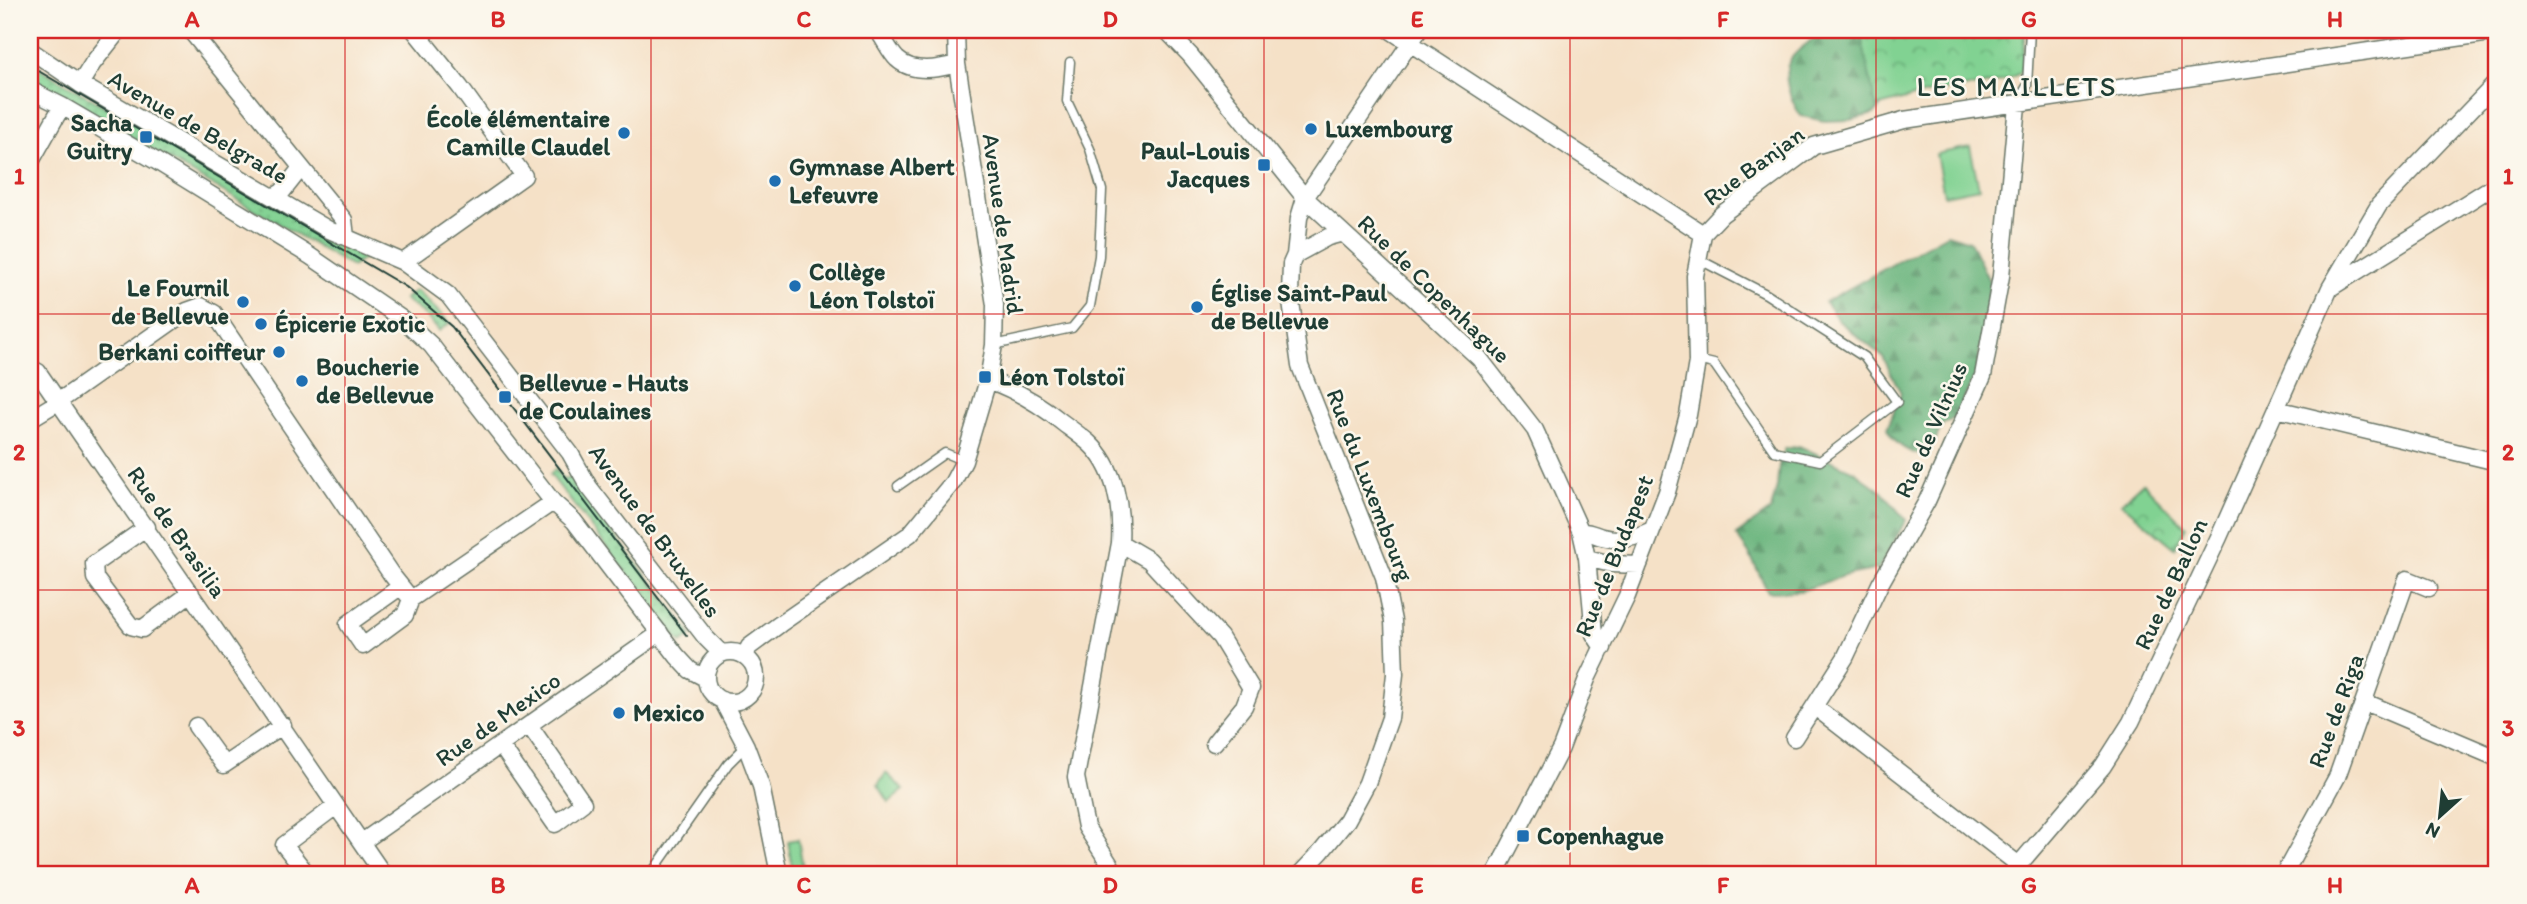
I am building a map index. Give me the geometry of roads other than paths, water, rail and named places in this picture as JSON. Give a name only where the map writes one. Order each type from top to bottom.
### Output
[{"type":"street","points":[[80,84],[119,30]]},
{"type":"street","points":[[191,30],[344,220],[346,237]]},
{"type":"street","points":[[403,262],[524,176],[460,87],[414,30]]},
{"type":"street","points":[[877,30],[897,59],[916,69],[957,64]]},
{"type":"street","name":"Avenue de Madrid","points":[[745,656],[749,647],[909,534],[953,482],[964,461],[988,380],[994,345],[995,305],[957,64],[956,30]]},
{"type":"street","points":[[1166,30],[1190,55],[1305,198],[1415,37]]},
{"type":"street","points":[[1390,30],[1415,37],[1703,234]]},
{"type":"street","name":"Rue Banjan","points":[[1703,234],[1722,214],[1814,146],[1904,120],[2497,32]]},
{"type":"street","name":"Avenue de Belgrade","points":[[30,50],[80,84],[329,230],[346,237]]},
{"type":"street","name":"Rue de Ballon","points":[[2015,870],[2103,766],[2131,722],[2219,537],[2330,288],[2379,205],[2497,82]]},
{"type":"street","name":"Avenue de Belgrade","points":[[30,90],[62,106],[322,264],[381,304],[431,345],[553,502]]},
{"type":"street","name":"Rue de Vilnius","points":[[1794,738],[1845,658],[1881,584],[1927,501],[1983,376],[2001,276],[2017,105]]},
{"type":"street","points":[[30,163],[62,106]]},
{"type":"street","points":[[273,197],[282,192],[301,167]]},
{"type":"street","points":[[2330,288],[2497,184]]},
{"type":"street","name":"Rue de Copenhague","points":[[1305,198],[1479,358],[1535,430],[1581,532],[1587,558],[1594,634],[1603,648]]},
{"type":"street","name":"Rue du Luxembourg","points":[[1300,874],[1347,820],[1367,783],[1390,718],[1395,674],[1393,621],[1384,577],[1300,366],[1290,295],[1291,264],[1305,198]]},
{"type":"street","points":[[1295,255],[1328,237],[1343,233]]},
{"type":"street","name":"Rue de Budapest","points":[[1495,874],[1560,748],[1587,679],[1639,565],[1667,492],[1688,415],[1697,360],[1697,258],[1703,234]]},
{"type":"street","name":"Avenue de Bruxelles","points":[[346,237],[403,262],[448,295],[570,453],[589,487],[706,638],[721,653]]},
{"type":"street","points":[[30,419],[187,311],[201,306],[214,313],[406,593],[553,502],[574,522],[690,670],[705,678]]},
{"type":"street","name":"Rue de Brasilia","points":[[30,368],[38,372],[383,874]]},
{"type":"street","points":[[988,380],[1040,405],[1090,444],[1105,464],[1116,492],[1121,519],[1120,543],[1076,777],[1086,827],[1116,874]]},
{"type":"street","points":[[2276,408],[2497,462]]},
{"type":"street","points":[[146,527],[94,564],[95,578],[131,626],[142,629],[191,593]]},
{"type":"street","points":[[1581,532],[1590,531],[1602,537],[1628,539],[1652,530]]},
{"type":"street","points":[[1120,543],[1149,559],[1220,638],[1251,688],[1244,706],[1214,743]]},
{"type":"street","points":[[1587,558],[1611,564],[1639,565]]},
{"type":"street","name":"Rue de Riga","points":[[2284,874],[2337,777],[2407,579],[2429,588]]},
{"type":"street","name":"Rue de Mexico","points":[[362,842],[660,633]]},
{"type":"street","points":[[722,701],[731,702],[750,694],[757,675],[753,663],[745,656],[730,651],[712,659],[705,678],[711,693],[722,701],[746,746],[761,786],[779,874]]},
{"type":"street","points":[[2365,702],[2497,758]]},
{"type":"street","points":[[1815,708],[2015,870]]},
{"type":"street","points":[[196,726],[223,765],[283,725]]},
{"type":"street","points":[[500,746],[555,824],[583,803],[529,725]]},
{"type":"street","points":[[307,874],[284,845],[336,806]]},
{"type":"lane","points":[[2017,105],[2027,86],[2030,30]]},
{"type":"lane","points":[[994,345],[1072,328],[1090,306],[1099,256],[1101,190],[1090,149],[1067,101],[1070,62]]},
{"type":"lane","points":[[1697,258],[1766,294],[1864,357],[1897,402],[1820,461],[1774,451],[1714,365],[1697,360]]},
{"type":"lane","points":[[898,486],[945,453],[964,461]]},
{"type":"lane","points":[[651,874],[728,764],[746,746]]},
{"type":"tram line","points":[[30,66],[406,287],[452,327],[687,636]]},
{"type":"place","name":"Luxembourg","points":[[1311,129]]},
{"type":"place","name":"École élémentaire Camille Claudel","points":[[624,133]]},
{"type":"place","name":"Sacha Guitry","points":[[146,137]]},
{"type":"place","name":"Paul-Louis Jacques","points":[[1264,165]]},
{"type":"place","name":"Gymnase Albert Lefeuvre","points":[[775,181]]},
{"type":"place","name":"Collège Léon Tolstoï","points":[[795,286]]},
{"type":"place","name":"Le Fournil de Bellevue","points":[[243,302]]},
{"type":"place","name":"Église Saint-Paul de Bellevue","points":[[1197,307]]},
{"type":"place","name":"Épicerie Exotic","points":[[261,324]]},
{"type":"place","name":"Berkani coiffeur","points":[[279,352]]},
{"type":"place","name":"Léon Tolstoï","points":[[985,377]]},
{"type":"place","name":"Boucherie de Bellevue","points":[[302,381]]},
{"type":"place","name":"Bellevue - Hauts de Coulaines","points":[[505,397]]},
{"type":"place","name":"Mexico","points":[[619,713]]},
{"type":"place","name":"Copenhague","points":[[1523,836]]},
{"type":"district","name":"LES MAILLETS","points":[[2017,86]]}]
